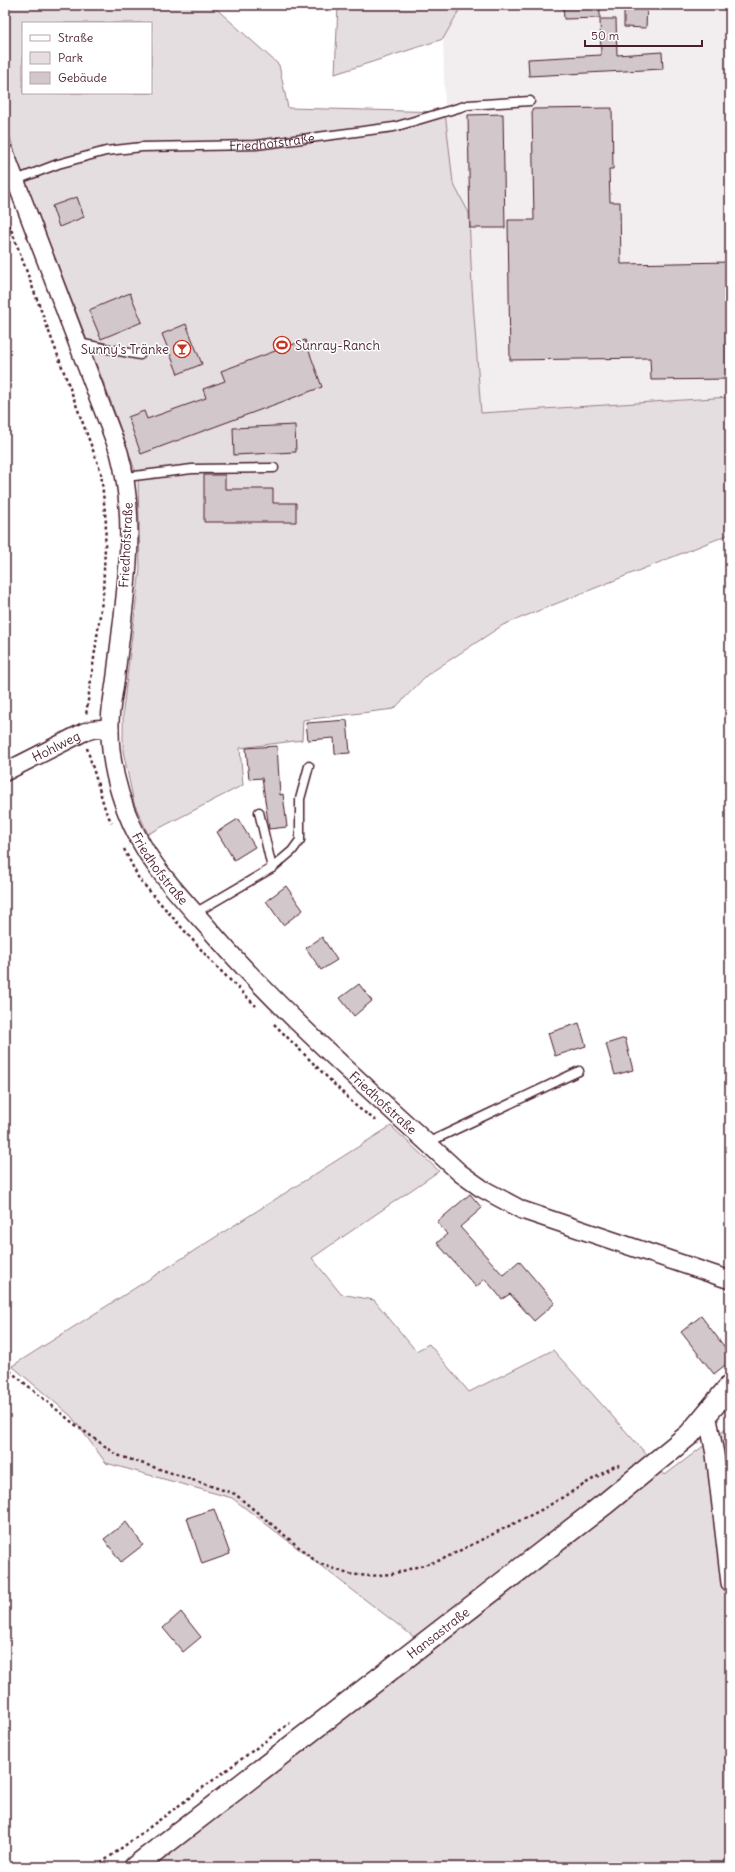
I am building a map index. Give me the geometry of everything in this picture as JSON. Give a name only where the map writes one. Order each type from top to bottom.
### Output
[{"type":"street","name":"Friedhofstraße","points":[[5,153],[119,452],[126,477],[130,519],[110,728],[114,770],[135,830],[147,852],[164,878],[228,951],[305,1032],[460,1173],[504,1202],[522,1210],[730,1280]]},
{"type":"street","name":"Hohlweg","points":[[5,772],[84,732],[94,729],[110,728]]},
{"type":"street","name":"Hansastraße","points":[[135,1867],[606,1503],[690,1434],[730,1386]]},
{"type":"street","points":[[707,1414],[715,1454],[730,1583]]},
{"type":"lane","name":"Friedhofstraße","points":[[16,180],[58,164],[106,151],[142,147],[256,145],[394,127],[468,106],[530,102]]},
{"type":"lane","points":[[78,343],[140,355]]},
{"type":"lane","points":[[126,477],[192,469],[274,468]]},
{"type":"lane","points":[[195,913],[272,868],[292,851],[300,840],[300,799],[309,766]]},
{"type":"lane","points":[[259,812],[272,868]]},
{"type":"lane","points":[[427,1143],[579,1071]]},
{"type":"path","points":[[5,213],[101,472],[106,523],[103,594],[84,732]]},
{"type":"path","points":[[5,1367],[73,1423],[118,1455],[235,1494],[318,1564],[348,1574],[369,1576],[392,1574],[441,1560],[543,1509],[613,1468],[626,1463]]},
{"type":"shaded area","points":[[462,5],[730,5],[730,397],[481,413],[472,288],[469,213],[453,183],[445,112],[443,39]]},
{"type":"green space","points":[[5,5],[212,5],[279,65],[288,108],[445,112],[453,183],[469,213],[472,288],[481,413],[730,397],[730,534],[503,625],[427,675],[394,709],[303,720],[302,740],[240,748],[243,785],[148,834],[134,803],[123,751],[123,710],[140,569],[138,479],[111,402],[16,157],[5,121]]},
{"type":"green space","points":[[338,5],[462,5],[443,39],[335,74]]},
{"type":"green space","points":[[391,1126],[439,1171],[312,1258],[341,1294],[374,1300],[416,1351],[429,1344],[469,1392],[553,1350],[665,1475],[730,1426],[730,1867],[151,1867],[431,1650],[232,1498],[106,1463],[71,1416],[12,1366]]},
{"type":"building","points":[[563,5],[600,5],[600,18],[564,19]]},
{"type":"building","points":[[624,5],[647,5],[646,28],[624,27]]},
{"type":"building","points":[[600,19],[616,19],[617,55],[662,52],[663,69],[529,76],[528,59],[601,55]]},
{"type":"building","points":[[612,108],[613,169],[609,169],[610,202],[620,202],[621,264],[730,262],[730,379],[651,380],[650,358],[510,360],[508,220],[534,220],[532,109]]},
{"type":"building","points":[[503,114],[505,228],[470,228],[468,115]]},
{"type":"building","points":[[77,197],[84,217],[59,227],[52,206]]},
{"type":"building","points":[[130,293],[142,322],[101,339],[89,310]]},
{"type":"building","name":"Sunny's Tränke","points":[[186,324],[202,364],[178,374],[162,334]]},
{"type":"building","points":[[305,340],[322,387],[141,454],[128,417],[144,411],[147,419],[206,398],[203,389],[225,381],[221,371]]},
{"type":"building","points":[[295,425],[296,452],[234,455],[233,428]]},
{"type":"building","points":[[204,475],[225,475],[225,489],[273,489],[273,503],[296,503],[296,522],[204,522]]},
{"type":"building","points":[[347,720],[350,753],[335,754],[334,738],[308,740],[306,723]]},
{"type":"building","points":[[277,746],[280,795],[283,794],[287,827],[269,829],[262,778],[249,779],[246,748]]},
{"type":"building","points":[[238,819],[255,847],[234,860],[217,832]]},
{"type":"building","points":[[286,886],[303,910],[283,925],[266,901]]},
{"type":"building","points":[[322,937],[337,960],[321,970],[306,948]]},
{"type":"building","points":[[359,984],[372,1001],[354,1016],[340,998]]},
{"type":"building","points":[[579,1023],[586,1046],[555,1056],[548,1033]]},
{"type":"building","points":[[625,1038],[633,1070],[615,1075],[606,1044]]},
{"type":"building","points":[[470,1194],[482,1208],[460,1227],[503,1275],[519,1261],[555,1303],[534,1321],[510,1294],[502,1299],[485,1279],[476,1287],[437,1243],[447,1234],[437,1222]]},
{"type":"building","points":[[701,1316],[730,1354],[730,1361],[714,1374],[681,1332]]},
{"type":"building","points":[[214,1509],[230,1554],[202,1564],[187,1518]]},
{"type":"building","points":[[126,1522],[143,1545],[121,1562],[104,1539]]},
{"type":"building","points":[[181,1612],[201,1637],[183,1652],[163,1628]]},
{"type":"place","name":"Sunray-Ranch","points":[[282,345]]},
{"type":"place","name":"Sunny's Tränke","points":[[182,349]]}]
